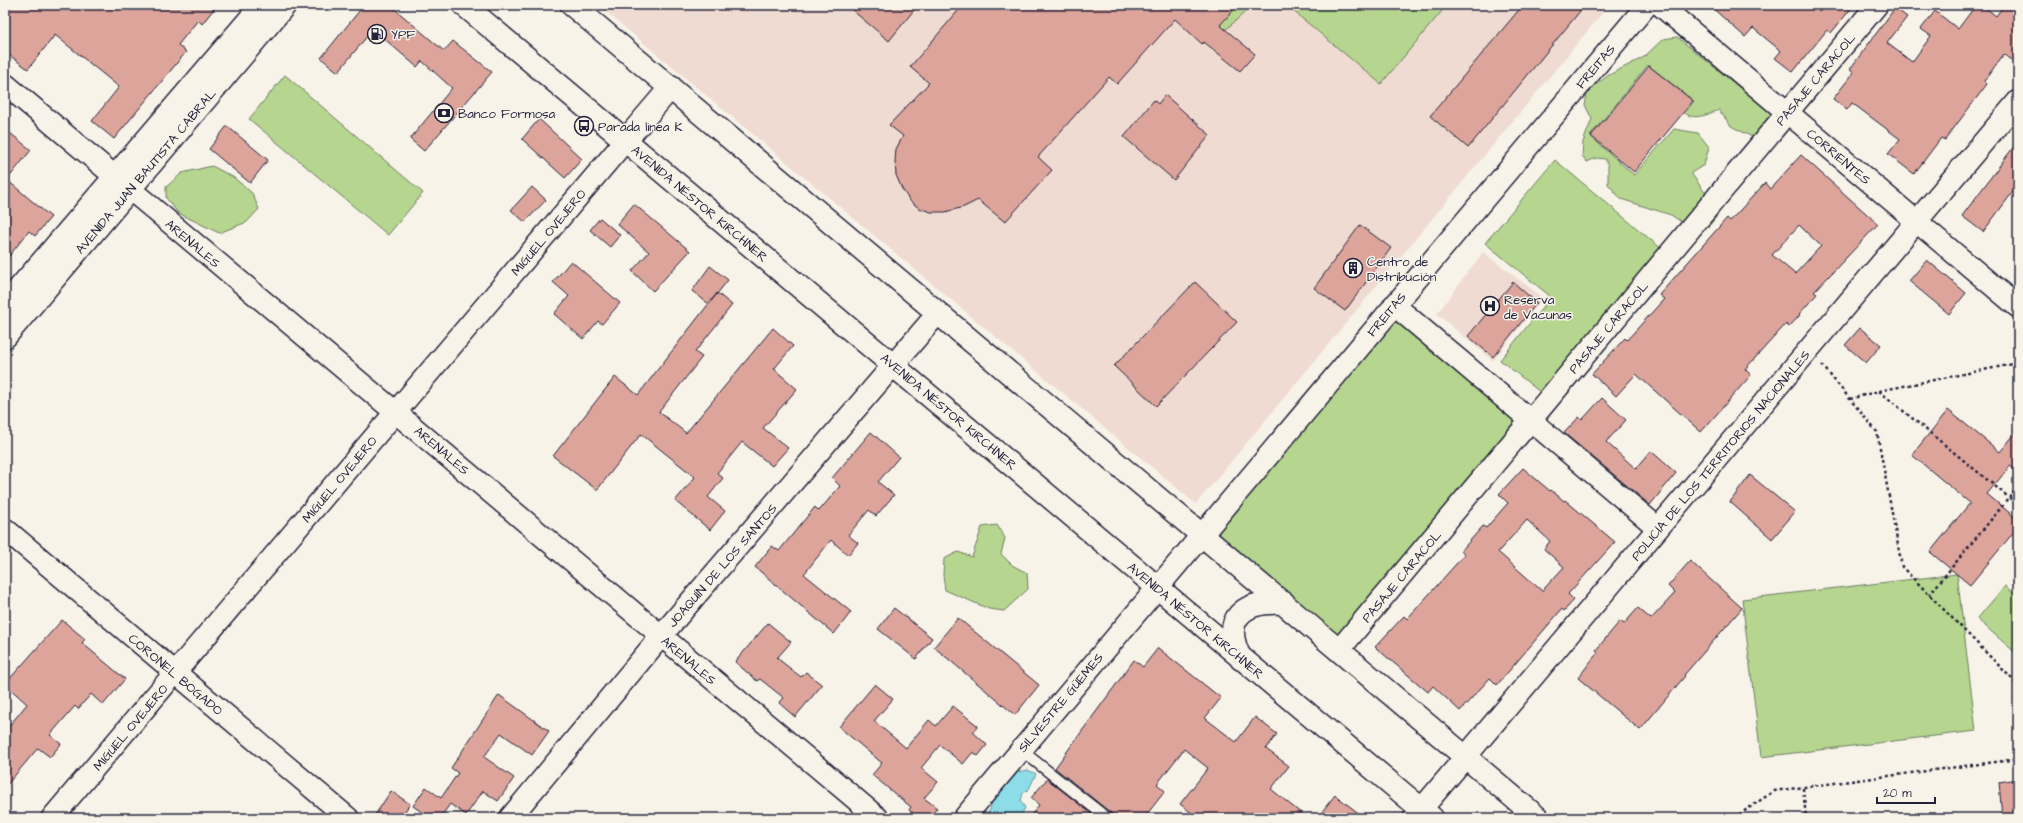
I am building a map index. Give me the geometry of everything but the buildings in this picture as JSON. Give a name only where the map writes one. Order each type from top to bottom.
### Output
[{"type":"main road","name":"AVENIDA JUAN BAUTISTA CABRAL","points":[[5,337],[121,183],[262,5]]},
{"type":"main road","name":"AVENIDA JUAN BAUTISTA CABRAL","points":[[5,305],[121,183],[285,5]]},
{"type":"main road","name":"AVENIDA NÉSTOR KIRCHNER","points":[[464,5],[1157,587],[1423,815]]},
{"type":"main road","points":[[572,5],[671,87],[937,314],[1202,533],[1538,818]]},
{"type":"main road","points":[[625,141],[671,87]]},
{"type":"main road","points":[[1241,659],[1233,645],[1232,635],[1235,621],[1243,611],[1253,605],[1268,602],[1284,603]]},
{"type":"street","name":"FREITAS","points":[[1157,587],[1647,5]]},
{"type":"street","name":"CORRIENTES","points":[[1660,5],[2018,307]]},
{"type":"street","name":"PASAJE CARACOL","points":[[1339,650],[1877,5]]},
{"type":"street","name":"ARENALES","points":[[5,84],[878,818]]},
{"type":"street","name":"POLICÍA DE LOS TERRITORIOS NACIONALES","points":[[1423,815],[1466,756],[2018,101]]},
{"type":"street","name":"MIGUEL OVEJERO","points":[[52,818],[625,141]]},
{"type":"street","points":[[1394,305],[1658,528]]},
{"type":"street","name":"JOAQUÍN DE LOS SANTOS","points":[[510,818],[661,636],[937,314]]},
{"type":"street","name":"CORONEL BOGADO","points":[[5,529],[348,818]]},
{"type":"street","name":"SILVESTRE GÜEMES","points":[[964,818],[1157,587]]},
{"type":"lane","points":[[1021,750],[1107,818]]},
{"type":"path","points":[[1809,349],[1877,432],[1902,567],[2018,685]]},
{"type":"path","points":[[1850,399],[1879,391],[2018,363]]},
{"type":"path","points":[[1879,391],[2018,505]]},
{"type":"path","points":[[1929,595],[2018,487]]},
{"type":"path","points":[[1734,818],[1774,791],[2018,760]]},
{"type":"path","points":[[1803,788],[1806,818]]},
{"type":"shaded area","points":[[598,5],[1609,5],[1196,504]]},
{"type":"shaded area","name":"Reserva de Vacunas","points":[[1483,252],[1543,298],[1493,361],[1437,314]]},
{"type":"green space","points":[[1188,5],[1253,5],[1222,33]]},
{"type":"green space","points":[[1286,5],[1447,5],[1381,84]]},
{"type":"green space","points":[[1677,37],[1755,100],[1778,110],[1758,140],[1731,126],[1719,110],[1697,117],[1685,113],[1694,101],[1648,65],[1590,136],[1634,175],[1674,129],[1698,133],[1709,147],[1704,165],[1691,173],[1706,194],[1718,215],[1700,234],[1671,215],[1621,199],[1608,184],[1608,165],[1605,159],[1596,158],[1587,162],[1582,156],[1583,142],[1592,119],[1585,105],[1588,90],[1609,75],[1644,57],[1663,39]]},
{"type":"green space","points":[[285,75],[423,193],[388,235],[249,119]]},
{"type":"green space","points":[[1555,160],[1663,250],[1541,393],[1500,360],[1551,297],[1485,243]]},
{"type":"green space","points":[[212,166],[233,177],[252,193],[259,209],[247,222],[219,233],[178,213],[166,198],[166,187],[182,173]]},
{"type":"green space","points":[[1395,314],[1523,422],[1339,643],[1210,534]]},
{"type":"green space","points":[[997,525],[1005,538],[1001,554],[1012,565],[1027,573],[1028,589],[1004,611],[989,609],[945,590],[943,575],[944,559],[958,552],[972,557],[982,527]]},
{"type":"green space","points":[[1957,574],[1976,731],[1761,757],[1742,599]]},
{"type":"green space","points":[[2005,586],[2018,597],[2018,655],[1977,619]]},
{"type":"water","points":[[1028,770],[1036,774],[1029,789],[1023,793],[1021,801],[1025,808],[1019,818],[982,818],[990,810],[992,802],[1006,774]]},
{"type":"place","name":"YPF","points":[[377,34]]},
{"type":"place","name":"Banco Formosa","points":[[444,113]]},
{"type":"place","name":"Parada linea K","points":[[584,126]]},
{"type":"place","name":"Centro de Distribución","points":[[1353,268]]},
{"type":"place","name":"Reserva de Vacunas","points":[[1490,306]]}]
